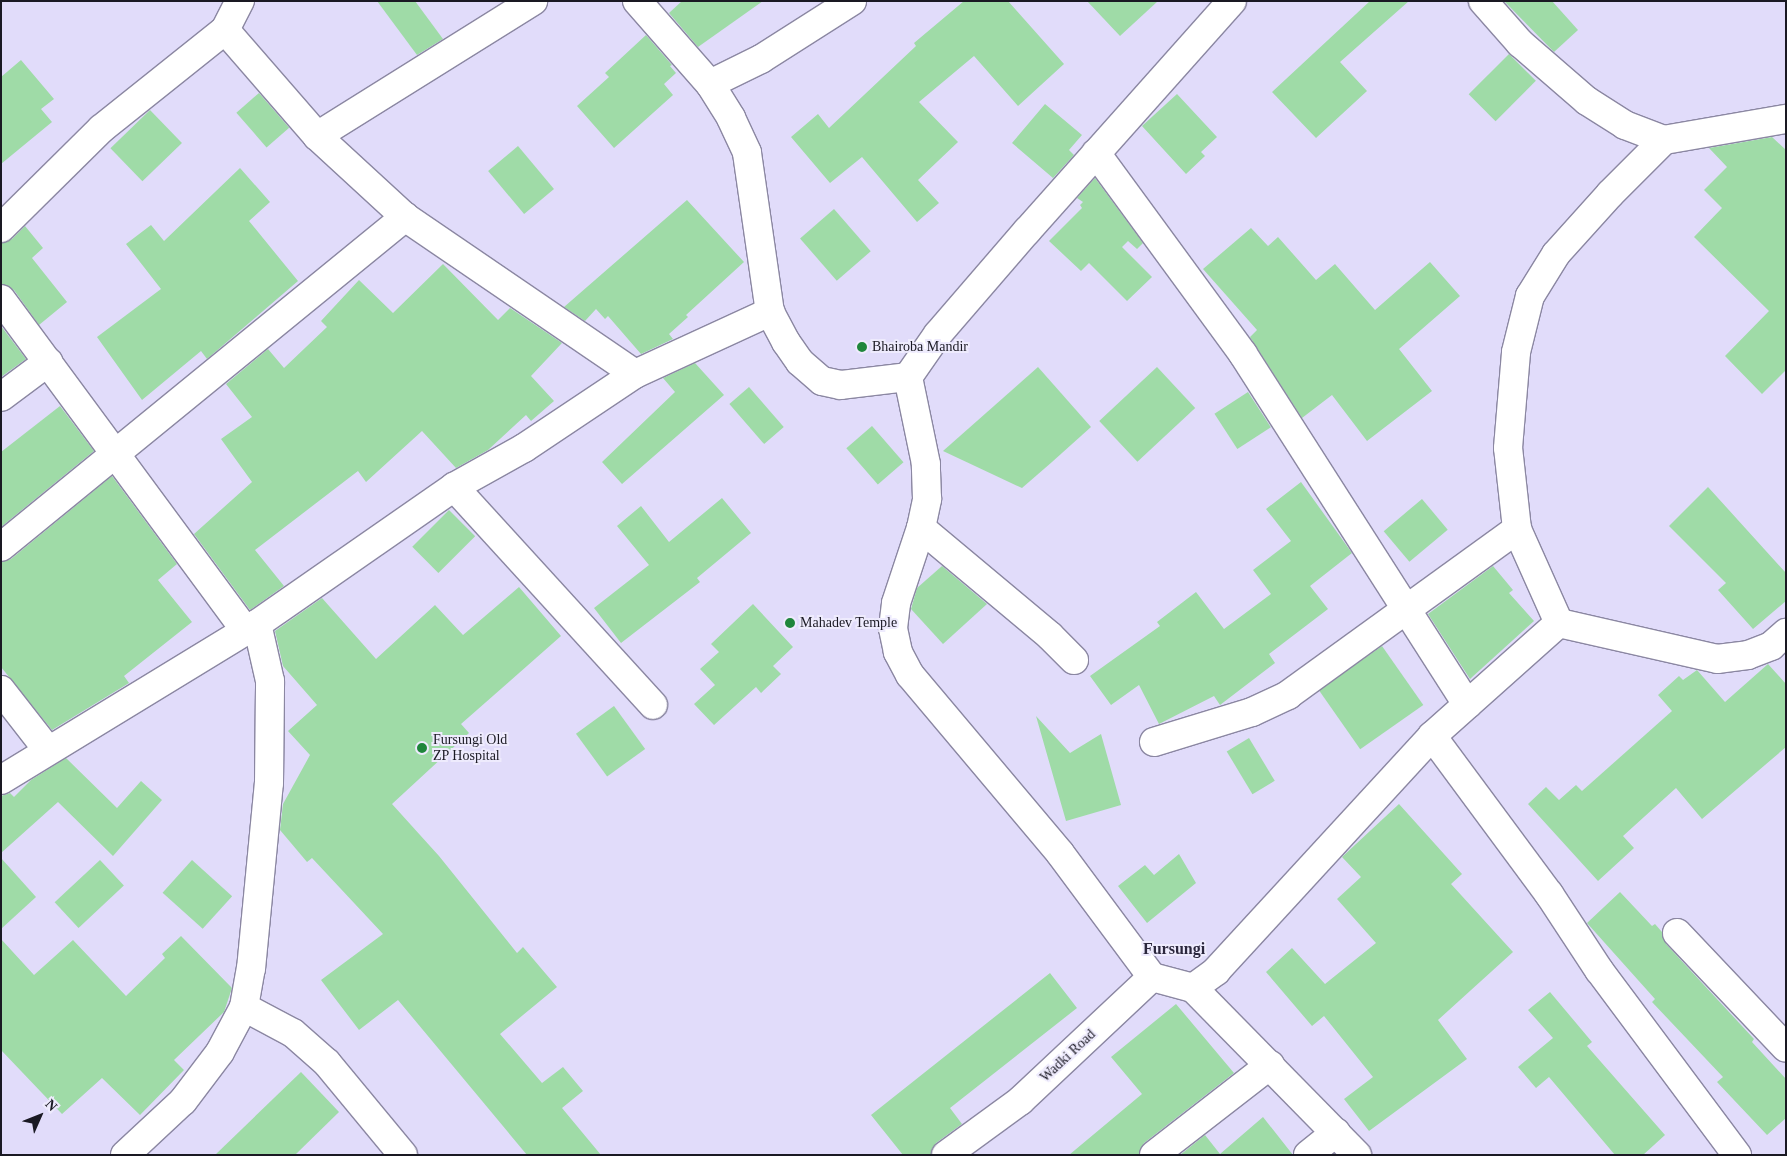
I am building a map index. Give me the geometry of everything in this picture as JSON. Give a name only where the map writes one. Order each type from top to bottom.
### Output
[{"type":"street","points":[[1,228],[101,130],[225,30],[240,1]]},
{"type":"street","points":[[317,136],[533,1]]},
{"type":"street","points":[[637,1],[710,84],[731,118],[748,153],[770,312],[800,362],[822,381],[841,385],[908,377]]},
{"type":"street","points":[[710,84],[761,59],[852,1]]},
{"type":"street","points":[[1232,1],[938,334],[908,377],[926,464],[926,499],[921,528],[896,603],[893,628],[898,652],[910,675],[1060,853],[1152,977],[1192,988],[1336,1132],[1356,1155]]},
{"type":"street","points":[[1483,1],[1520,43],[1587,101],[1625,125],[1664,140],[1786,119]]},
{"type":"street","points":[[225,30],[317,136],[404,217],[635,374]]},
{"type":"street","points":[[1559,623],[1516,529],[1508,448],[1516,352],[1530,296],[1556,254],[1610,194],[1664,140]]},
{"type":"street","points":[[1096,153],[1243,354],[1467,704]]},
{"type":"street","points":[[1,547],[117,455],[404,217]]},
{"type":"street","points":[[1,299],[117,455],[252,628],[270,681],[269,784],[251,969],[244,1008],[220,1052],[183,1101],[125,1155]]},
{"type":"street","points":[[1,780],[47,749],[252,628],[454,487],[524,448],[635,374],[770,312]]},
{"type":"street","points":[[1,396],[48,362]]},
{"type":"street","points":[[454,487],[653,705]]},
{"type":"street","points":[[921,528],[1050,636],[1074,660]]},
{"type":"street","points":[[1154,742],[1252,712],[1288,696],[1407,611],[1516,529]]},
{"type":"street","points":[[1559,623],[1717,660],[1748,655],[1781,646]]},
{"type":"street","points":[[1192,988],[1216,971],[1432,736],[1559,623]]},
{"type":"street","points":[[1,690],[47,749]]},
{"type":"street","points":[[1432,736],[1549,894],[1599,970],[1737,1155]]},
{"type":"street","points":[[1678,933],[1786,1048]]},
{"type":"street","name":"Wadki Road","points":[[946,1155],[1020,1101],[1152,977]]},
{"type":"street","points":[[244,1008],[294,1032],[327,1063],[403,1155]]},
{"type":"street","points":[[1154,1155],[1270,1065]]},
{"type":"street","points":[[1308,1155],[1336,1132]]},
{"type":"building","points":[[377,1],[415,1],[443,39],[417,55]]},
{"type":"building","points":[[682,1],[763,1],[698,47],[669,13]]},
{"type":"building","points":[[964,1],[1008,1],[1064,64],[1018,106],[974,56],[919,102],[958,142],[918,180],[939,203],[917,222],[862,157],[830,183],[791,137],[818,114],[829,128],[916,46],[914,43]]},
{"type":"building","points":[[1087,1],[1158,1],[1120,36]]},
{"type":"building","points":[[1370,1],[1409,1],[1340,62],[1367,91],[1316,138],[1272,92]]},
{"type":"building","points":[[1504,1],[1552,1],[1578,30],[1554,52]]},
{"type":"building","points":[[646,35],[672,65],[670,66],[676,73],[664,84],[673,95],[614,148],[577,106],[609,77],[605,73]]},
{"type":"building","points":[[1509,54],[1536,81],[1496,121],[1469,94]]},
{"type":"building","points":[[21,60],[54,99],[41,109],[52,122],[1,164],[1,77]]},
{"type":"building","points":[[259,93],[289,128],[267,147],[236,113]]},
{"type":"building","points":[[1177,94],[1217,137],[1201,152],[1205,156],[1186,174],[1142,126]]},
{"type":"building","points":[[1045,104],[1082,135],[1069,150],[1074,155],[1053,178],[1012,143]]},
{"type":"building","points":[[150,110],[182,143],[142,181],[110,148]]},
{"type":"building","points":[[1772,137],[1786,150],[1786,370],[1762,394],[1725,356],[1769,311],[1694,237],[1722,208],[1704,190],[1727,167],[1709,148]]},
{"type":"building","points":[[518,146],[554,189],[524,214],[488,171]]},
{"type":"building","points":[[240,168],[270,202],[249,221],[298,281],[207,359],[201,351],[142,400],[97,337],[161,289],[126,244],[151,225],[164,241]]},
{"type":"building","points":[[1095,178],[1143,243],[1137,249],[1128,241],[1122,247],[1152,277],[1127,301],[1089,263],[1081,271],[1049,241],[1082,208],[1080,205],[1083,202],[1077,198]]},
{"type":"building","points":[[687,200],[744,262],[686,315],[688,317],[669,334],[673,339],[641,354],[608,316],[605,319],[596,309],[585,321],[564,307]]},
{"type":"building","points":[[834,209],[871,251],[837,281],[800,239]]},
{"type":"building","points":[[25,226],[43,248],[32,258],[67,302],[39,325],[14,290],[1,284],[1,243],[12,239]]},
{"type":"building","points":[[1251,228],[1268,246],[1278,237],[1316,280],[1335,264],[1375,310],[1430,262],[1460,296],[1399,349],[1432,391],[1367,441],[1332,395],[1302,418],[1250,337],[1257,330],[1203,269]]},
{"type":"building","points":[[443,264],[498,320],[510,308],[562,343],[531,376],[554,401],[531,421],[526,415],[488,450],[456,468],[422,431],[366,482],[358,471],[255,550],[284,586],[250,610],[194,534],[252,482],[221,439],[252,417],[226,384],[268,349],[284,368],[327,327],[321,321],[359,280],[393,313]]},
{"type":"building","points":[[1,326],[26,359],[1,377]]},
{"type":"building","points":[[695,363],[724,395],[622,484],[602,462],[675,392],[663,378]]},
{"type":"building","points":[[1038,367],[1091,427],[1052,462],[1022,488],[943,451]]},
{"type":"building","points":[[1157,367],[1195,408],[1137,462],[1099,421]]},
{"type":"building","points":[[749,387],[784,427],[764,444],[729,404]]},
{"type":"building","points":[[1248,392],[1271,427],[1237,449],[1214,414]]},
{"type":"building","points":[[60,406],[94,451],[1,527],[1,452]]},
{"type":"building","points":[[872,426],[903,462],[878,485],[846,448]]},
{"type":"building","points":[[112,476],[177,564],[158,580],[192,622],[124,676],[129,683],[52,730],[1,667],[1,562],[11,559]]},
{"type":"building","points":[[1301,482],[1352,553],[1310,586],[1328,609],[1269,654],[1275,663],[1220,705],[1214,696],[1159,724],[1139,685],[1111,705],[1090,676],[1160,626],[1157,622],[1196,592],[1224,629],[1271,594],[1253,570],[1291,541],[1266,509]]},
{"type":"building","points":[[1708,487],[1786,573],[1786,601],[1753,629],[1718,590],[1726,583],[1669,526]]},
{"type":"building","points":[[722,498],[751,533],[697,578],[700,582],[621,643],[594,608],[649,565],[617,526],[641,506],[669,542]]},
{"type":"building","points":[[1422,499],[1448,530],[1409,562],[1384,531]]},
{"type":"building","points":[[449,510],[475,536],[438,573],[412,547]]},
{"type":"building","points":[[942,566],[987,604],[943,644],[911,609],[917,588]]},
{"type":"building","points":[[1493,566],[1513,590],[1509,593],[1534,621],[1470,679],[1428,614]]},
{"type":"building","points":[[519,587],[561,636],[461,724],[469,733],[392,804],[439,856],[517,953],[523,947],[557,987],[500,1034],[542,1083],[563,1067],[583,1091],[562,1108],[601,1155],[527,1155],[398,1000],[359,1030],[321,980],[383,934],[312,858],[307,862],[280,830],[283,804],[310,755],[288,731],[317,705],[283,666],[275,631],[322,598],[376,659],[435,605],[463,635]]},
{"type":"building","points":[[753,604],[793,647],[773,666],[781,674],[761,693],[756,687],[714,725],[694,704],[715,685],[700,669],[719,652],[711,644]]},
{"type":"building","points":[[1382,646],[1423,705],[1360,749],[1319,690]]},
{"type":"building","points":[[1768,664],[1786,684],[1786,747],[1702,819],[1676,788],[1623,836],[1634,848],[1598,881],[1528,804],[1546,787],[1559,800],[1576,785],[1582,791],[1672,711],[1658,695],[1679,676],[1683,680],[1697,670],[1725,702]]},
{"type":"building","points":[[614,706],[645,749],[607,777],[576,734]]},
{"type":"building","points":[[1036,716],[1070,753],[1101,734],[1121,805],[1066,821]]},
{"type":"building","points":[[1249,738],[1275,781],[1252,794],[1227,751]]},
{"type":"building","points":[[66,758],[117,808],[141,781],[162,800],[113,856],[58,802],[1,853],[1,796],[10,793],[14,797],[31,780]]},
{"type":"building","points":[[1399,804],[1462,874],[1451,884],[1513,952],[1438,1020],[1467,1059],[1369,1131],[1344,1099],[1373,1077],[1324,1016],[1312,1026],[1266,972],[1292,948],[1325,984],[1376,943],[1337,899],[1361,877],[1342,857]]},
{"type":"building","points":[[1179,854],[1196,883],[1147,923],[1118,886],[1145,865],[1154,875]]},
{"type":"building","points":[[1,858],[36,897],[1,929]]},
{"type":"building","points":[[100,860],[124,886],[79,928],[55,902]]},
{"type":"building","points":[[192,860],[232,896],[203,929],[163,893]]},
{"type":"building","points":[[1620,892],[1652,926],[1655,924],[1662,932],[1666,944],[1754,1039],[1752,1042],[1786,1079],[1786,1118],[1767,1135],[1717,1082],[1723,1077],[1652,1002],[1655,999],[1587,923]]},
{"type":"building","points":[[181,936],[232,988],[224,1012],[174,1060],[184,1070],[140,1115],[102,1078],[62,1114],[1,1050],[1,939],[34,975],[73,940],[126,996],[165,958],[162,954]]},
{"type":"building","points":[[1050,973],[1077,1008],[950,1108],[962,1124],[936,1143],[931,1155],[903,1155],[871,1115]]},
{"type":"building","points":[[1550,992],[1592,1042],[1587,1046],[1665,1135],[1643,1155],[1615,1155],[1549,1077],[1536,1088],[1518,1067],[1553,1038],[1528,1010]]},
{"type":"building","points":[[1176,1004],[1234,1073],[1144,1143],[1139,1155],[1069,1155],[1142,1094],[1111,1057]]},
{"type":"building","points":[[301,1072],[339,1112],[295,1155],[215,1155]]},
{"type":"building","points":[[1263,1117],[1293,1155],[1180,1155],[1205,1135],[1220,1154]]},
{"type":"place","name":"Bhairoba Mandir","points":[[862,347]]},
{"type":"place","name":"Mahadev Temple","points":[[790,623]]},
{"type":"place","name":"Fursungi Old ZP Hospital","points":[[422,748]]},
{"type":"district","name":"Fursungi","points":[[1174,949]]}]
